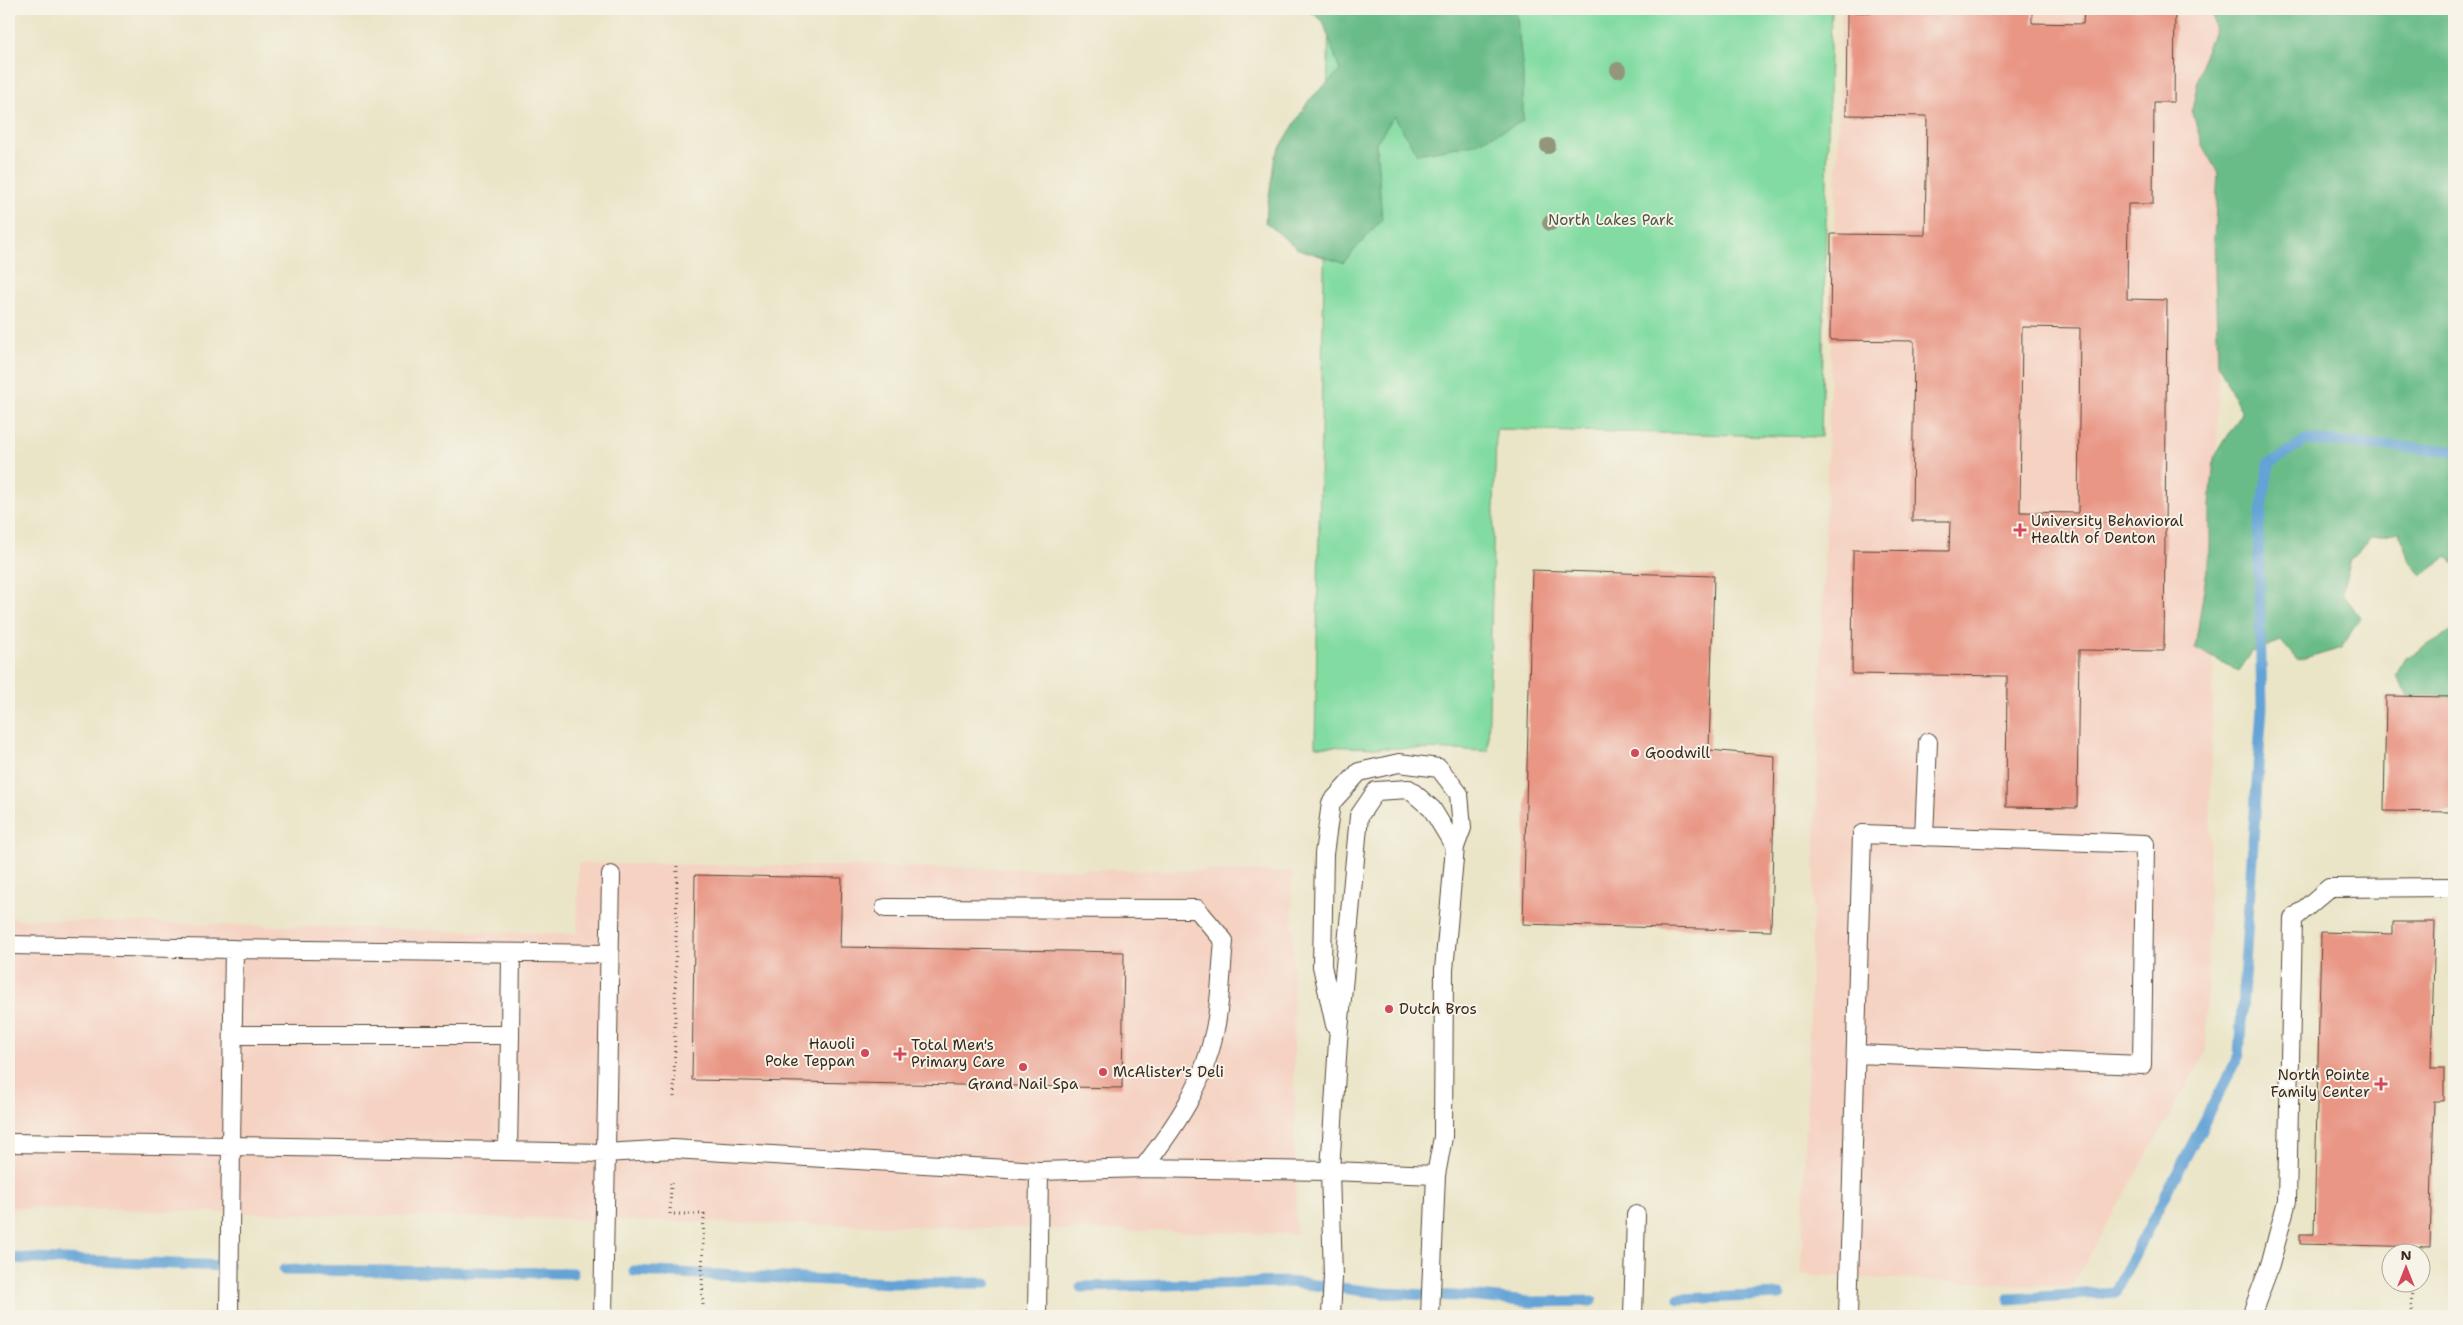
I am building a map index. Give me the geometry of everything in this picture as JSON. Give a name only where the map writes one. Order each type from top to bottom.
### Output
[{"type":"lane","points":[[1924,837],[1928,742]]},
{"type":"lane","points":[[1338,1040],[1322,966],[1324,854],[1331,803],[1359,772],[1399,763],[1439,768],[1459,794],[1462,828],[1455,847],[1444,970],[1443,1137],[1436,1175],[1430,1308]]},
{"type":"lane","points":[[1331,1310],[1333,1277],[1330,1171],[1338,1040],[1359,816],[1376,791],[1409,789],[1432,809],[1455,847]]},
{"type":"lane","points":[[1848,1316],[1862,834],[2145,844],[2142,1065],[1856,1054]]},
{"type":"lane","points":[[603,1316],[611,875]]},
{"type":"lane","points":[[2251,1316],[2270,1265],[2287,1201],[2293,919],[2329,888],[2454,887]]},
{"type":"lane","points":[[885,908],[1196,909],[1224,941],[1215,1029],[1198,1086],[1176,1126],[1143,1168]]},
{"type":"lane","points":[[9,945],[609,954]]},
{"type":"lane","points":[[229,1316],[234,949]]},
{"type":"lane","points":[[508,1151],[511,954]]},
{"type":"lane","points":[[234,1035],[510,1036]]},
{"type":"lane","points":[[9,1143],[605,1152],[672,1149],[1038,1171],[1143,1168],[1436,1175]]},
{"type":"lane","points":[[1037,1316],[1038,1171]]},
{"type":"lane","points":[[1633,1316],[1636,1215]]},
{"type":"path","points":[[674,1098],[677,866]]},
{"type":"path","points":[[672,1183],[670,1214],[704,1214],[703,1305]]},
{"type":"path","points":[[2412,1316],[2413,1292]]},
{"type":"shaded area","name":"University Behavioral Health of Denton","points":[[1842,9],[2225,9],[2206,1052],[2071,1287],[1801,1275]]},
{"type":"shaded area","points":[[578,863],[1292,872],[1296,1234],[9,1208],[9,919],[577,934]]},
{"type":"green space","points":[[1307,9],[1516,9],[1523,73],[1523,121],[1474,144],[1417,154],[1394,116],[1376,143],[1382,219],[1343,263],[1298,249],[1265,222],[1275,156],[1309,100],[1340,71],[1323,21]]},
{"type":"green space","name":"North Lakes Park","points":[[1329,9],[1831,9],[1821,437],[1496,429],[1488,751],[1315,746]]},
{"type":"green space","points":[[2211,9],[2454,9],[2454,564],[2448,556],[2422,575],[2409,562],[2400,532],[2372,537],[2351,559],[2342,592],[2360,617],[2342,648],[2298,661],[2281,641],[2252,652],[2239,671],[2195,648],[2210,549],[2210,506],[2214,458],[2242,413],[2218,364],[2214,239],[2218,173],[2202,145],[2192,110],[2202,61],[2215,28]]},
{"type":"green space","points":[[2454,629],[2454,721],[2415,708],[2396,675],[2406,658]]},
{"type":"building","points":[[1931,9],[2032,9],[2032,23],[2083,24],[2084,9],[2175,9],[2174,102],[2154,102],[2153,204],[2128,204],[2127,299],[2167,300],[2164,651],[2079,650],[2077,808],[2006,807],[2007,676],[1852,674],[1853,550],[1949,551],[1950,521],[1912,521],[1914,341],[1830,340],[1831,234],[1925,235],[1927,116],[1846,115],[1847,12],[1931,13]],"holes":[[[2022,327],[2080,328],[2078,513],[2020,512]]]},
{"type":"building","name":"Goodwill","points":[[1532,570],[1714,576],[1709,750],[1775,756],[1771,931],[1523,924]]},
{"type":"building","points":[[2386,696],[2454,697],[2454,812],[2384,811]]},
{"type":"building","points":[[695,875],[842,878],[840,947],[1124,952],[1122,1088],[692,1080]]},
{"type":"building","name":"North Pointe Family Center","points":[[2393,922],[2435,922],[2431,1068],[2444,1068],[2444,1101],[2434,1101],[2430,1247],[2430,1242],[2380,1242],[2380,1246],[2300,1244],[2300,1234],[2314,1234],[2321,932],[2393,934]]},
{"type":"waterway","points":[[2009,1299],[2115,1292],[2239,1055],[2262,707],[2258,532],[2269,464],[2306,440],[2454,451]]},
{"type":"waterway","points":[[9,1258],[228,1266]]},
{"type":"waterway","points":[[284,1270],[573,1273]]},
{"type":"waterway","points":[[634,1271],[891,1283],[986,1283]]},
{"type":"waterway","points":[[1081,1287],[1289,1282],[1383,1293],[1478,1297],[1530,1302],[1592,1301]]},
{"type":"waterway","points":[[1679,1299],[1780,1295]]},
{"type":"place","name":"University Behavioral Health of Denton","points":[[2020,530]]},
{"type":"place","name":"Goodwill","points":[[1635,753]]},
{"type":"place","name":"Dutch Bros","points":[[1389,1009]]},
{"type":"place","name":"Hauoli Poke Teppan","points":[[865,1053]]},
{"type":"place","name":"Total Men's Primary Care","points":[[900,1054]]},
{"type":"place","name":"Grand Nail Spa","points":[[1023,1067]]},
{"type":"place","name":"McAlister's Deli","points":[[1103,1072]]},
{"type":"place","name":"North Pointe Family Center","points":[[2381,1084]]}]
